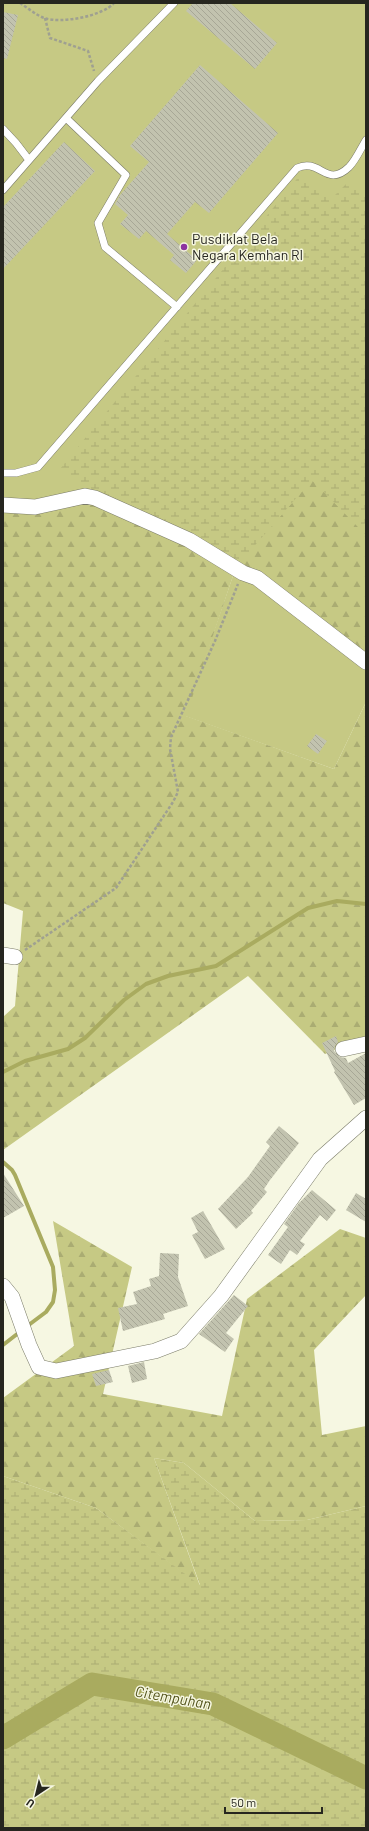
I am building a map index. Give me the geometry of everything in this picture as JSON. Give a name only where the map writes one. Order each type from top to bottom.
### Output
[{"type":"street","points":[[3,505],[34,507],[85,496],[95,498],[189,540],[243,573],[257,578],[366,662]]},
{"type":"street","points":[[343,1049],[366,1044]]},
{"type":"street","points":[[8,1291],[28,1345],[39,1367],[56,1371],[155,1351],[181,1341],[221,1296],[320,1159],[366,1118]]},
{"type":"lane","points":[[3,190],[98,81],[174,3]]},
{"type":"lane","points":[[66,118],[126,175],[98,223],[105,247],[177,307]]},
{"type":"lane","points":[[3,129],[29,160]]},
{"type":"lane","points":[[3,472],[16,473],[38,467],[297,168],[304,164],[311,164],[327,175],[336,176],[349,167],[366,140]]},
{"type":"path","points":[[20,3],[45,18],[77,19],[109,9],[114,3]]},
{"type":"path","points":[[45,18],[50,38],[88,51],[98,81]]},
{"type":"path","points":[[9,956],[116,888],[173,802],[178,792],[170,749],[171,737],[215,641],[243,573]]},
{"type":"green space","name":"Pusdiklat Bela Negara Kemhan RI","points":[[3,3],[366,3],[366,702],[334,769],[185,716],[236,567],[18,503],[3,497]]},
{"type":"green space","points":[[300,175],[333,197],[347,183],[366,198],[366,535],[312,480],[236,567],[88,491],[60,469]]},
{"type":"green space","points":[[312,480],[366,535],[366,658],[236,567]]},
{"type":"green space","points":[[88,491],[236,567],[186,716],[334,769],[366,702],[366,1037],[325,1054],[248,976],[3,1150],[3,1017],[15,1006],[23,911],[3,903],[3,497],[18,503]]},
{"type":"green space","points":[[53,1221],[132,1267],[103,1394],[222,1416],[247,1299],[340,1229],[366,1238],[366,1295],[314,1350],[322,1435],[366,1426],[366,1506],[307,1520],[255,1521],[184,1463],[154,1458],[200,1586],[96,1508],[3,1476],[3,1398],[74,1346]]},
{"type":"green space","points":[[154,1458],[184,1463],[255,1521],[307,1520],[366,1506],[366,1828],[3,1828],[3,1476],[96,1508],[200,1585]]},
{"type":"building","points":[[193,3],[230,3],[277,43],[255,69],[186,11]]},
{"type":"building","points":[[3,12],[18,15],[7,59],[3,58]]},
{"type":"building","points":[[200,65],[278,133],[209,213],[195,202],[167,234],[197,260],[186,273],[170,260],[174,255],[146,231],[139,239],[120,224],[128,215],[115,204],[120,195],[149,162],[130,146]]},
{"type":"building","points":[[64,142],[95,171],[3,269],[3,207]]},
{"type":"building","points":[[316,734],[327,741],[318,754],[307,746]]},
{"type":"building","points":[[336,1036],[338,1042],[334,1051],[340,1057],[346,1058],[348,1063],[366,1053],[366,1098],[354,1105],[334,1072],[335,1071],[322,1043]]},
{"type":"building","points":[[279,1126],[299,1143],[264,1189],[267,1192],[251,1211],[253,1213],[236,1229],[218,1209],[248,1177],[270,1146],[266,1142]]},
{"type":"building","points":[[3,1173],[24,1206],[3,1218]]},
{"type":"building","points":[[312,1190],[336,1210],[327,1221],[320,1215],[300,1241],[305,1244],[297,1255],[290,1250],[281,1264],[268,1255],[288,1227],[284,1224],[299,1203]]},
{"type":"building","points":[[356,1193],[366,1199],[366,1222],[346,1210]]},
{"type":"building","points":[[203,1211],[225,1249],[205,1259],[192,1235],[198,1232],[191,1218]]},
{"type":"building","points":[[160,1253],[179,1254],[178,1277],[188,1306],[163,1314],[165,1319],[123,1331],[118,1308],[137,1304],[133,1292],[151,1286],[149,1279],[159,1276]]},
{"type":"building","points":[[234,1295],[248,1306],[226,1333],[234,1339],[225,1352],[199,1334]]},
{"type":"building","points":[[144,1362],[147,1379],[132,1383],[128,1366]]},
{"type":"building","points":[[109,1370],[113,1382],[96,1386],[92,1374]]},
{"type":"waterway","points":[[3,1072],[25,1061],[68,1049],[85,1038],[124,1000],[146,984],[168,976],[216,966],[308,908],[337,901],[366,904]]},
{"type":"waterway","points":[[3,1162],[15,1175],[53,1267],[55,1290],[53,1302],[46,1312],[26,1327]]},
{"type":"waterway","points":[[3,1345],[21,1331]]},
{"type":"waterway","name":"Citempuhan","points":[[3,1738],[92,1684],[213,1704],[366,1778]]},
{"type":"place","name":"Pusdiklat Bela Negara Kemhan RI","points":[[184,247]]}]
